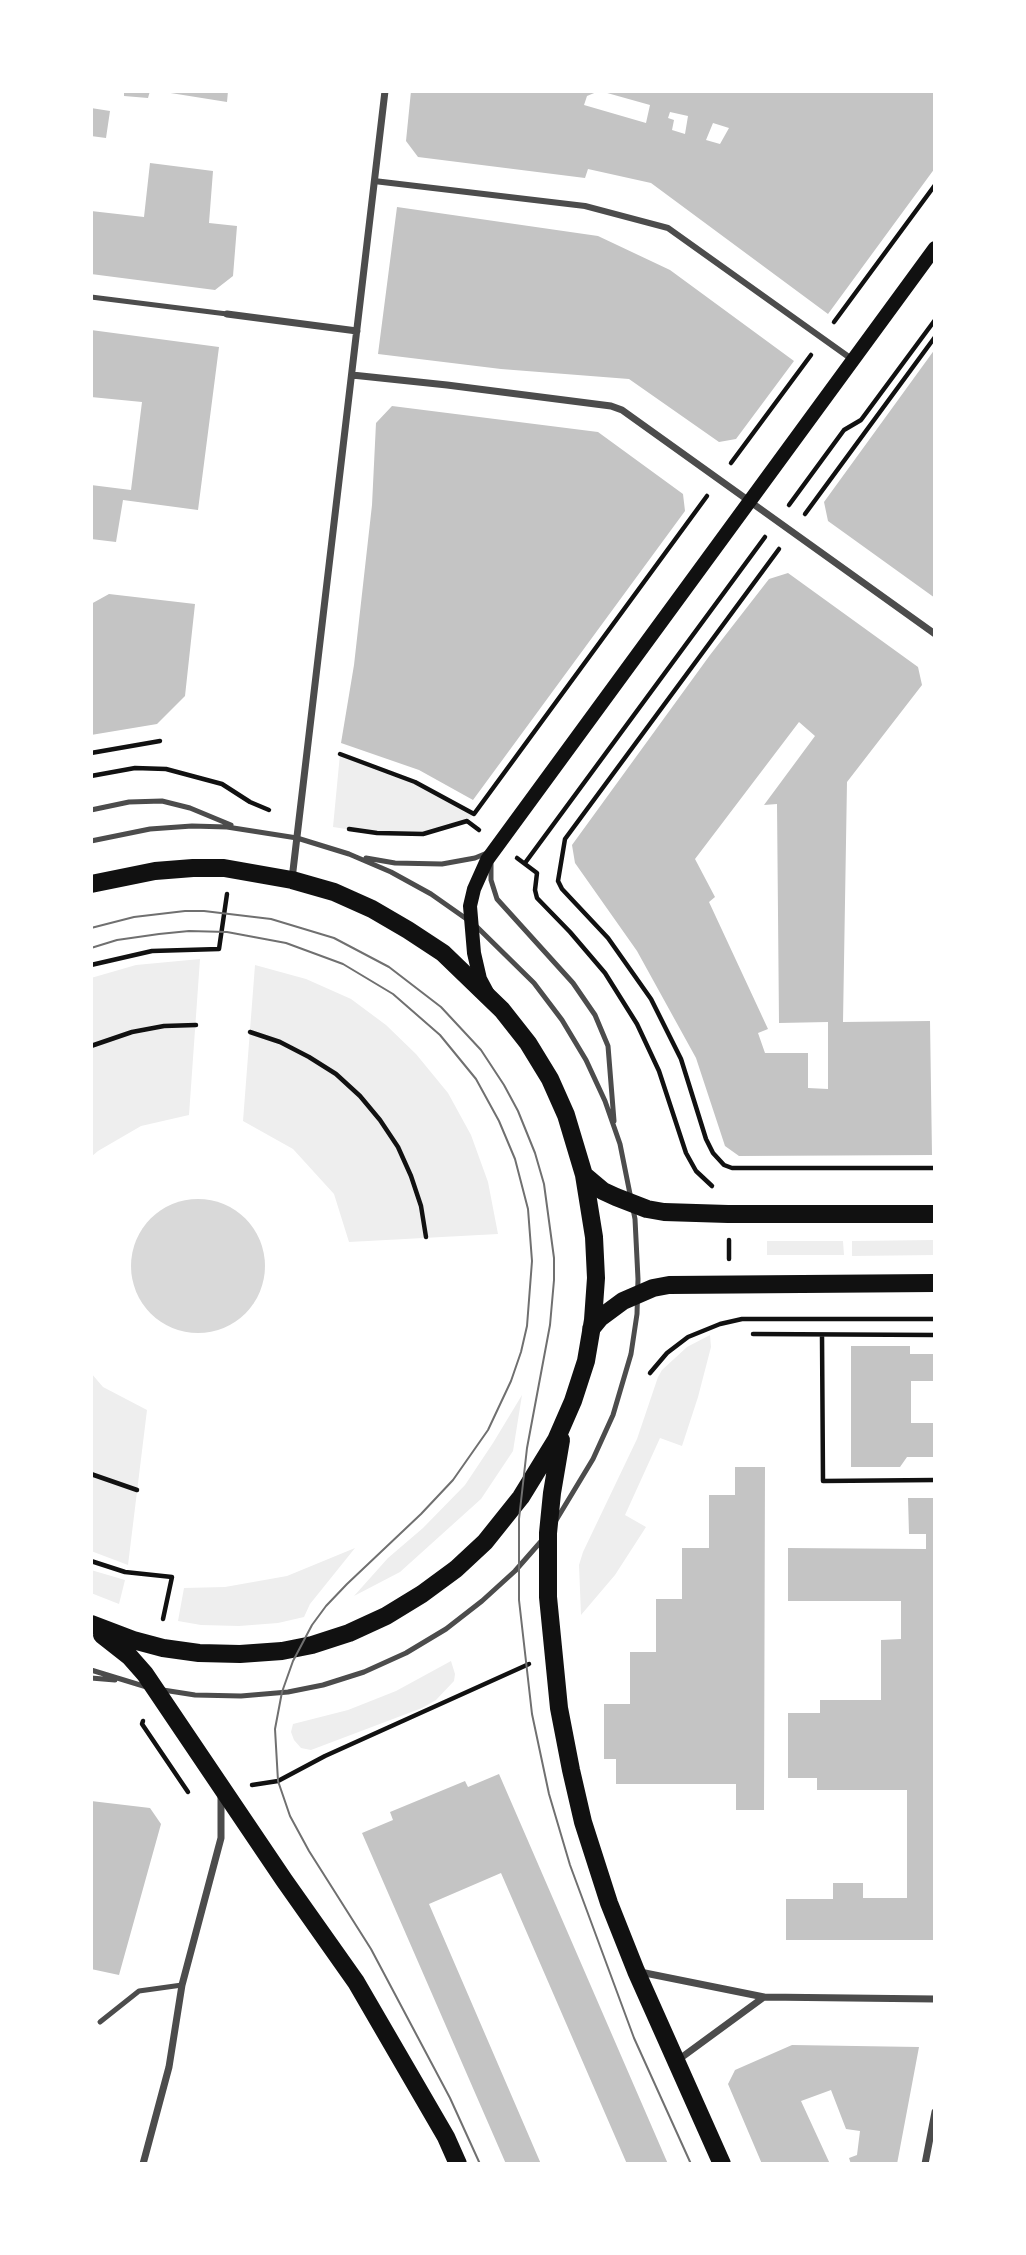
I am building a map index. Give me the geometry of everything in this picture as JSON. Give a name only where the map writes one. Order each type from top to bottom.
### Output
[{"type":"main road","points":[[488,995],[477,967],[471,922],[474,889],[481,869],[935,248]]},
{"type":"main road","points":[[91,884],[155,871],[193,868],[224,868],[292,880],[334,892],[372,909],[443,953],[488,995],[528,1043],[550,1079],[566,1115],[584,1175],[596,1264],[586,1361],[556,1440],[531,1483],[485,1542],[456,1569],[422,1594],[386,1616],[349,1633],[282,1651],[199,1653],[163,1648],[91,1626]]},
{"type":"main road","points":[[584,1175],[603,1191],[633,1204],[664,1212],[935,1214]]},
{"type":"main road","points":[[591,1329],[610,1310],[638,1294],[653,1288],[682,1284],[935,1283]]},
{"type":"main road","points":[[567,1415],[554,1481],[547,1564],[551,1647],[571,1770],[583,1822],[609,1903],[636,1971],[722,2164]]},
{"type":"main road","points":[[91,1626],[130,1657],[220,1782],[277,1870],[356,1982],[446,2137],[458,2164]]},
{"type":"street","points":[[292,880],[385,91]]},
{"type":"street","points":[[374,181],[585,206],[668,228],[853,360]]},
{"type":"street","points":[[227,314],[357,331]]},
{"type":"street","points":[[352,375],[447,384],[611,406],[621,410],[935,634]]},
{"type":"street","points":[[143,2164],[169,2067],[182,1985],[221,1839],[220,1782]]},
{"type":"street","points":[[636,1971],[764,1997],[935,1999]]},
{"type":"street","points":[[677,2060],[764,1997]]},
{"type":"street","points":[[925,2164],[935,2112]]},
{"type":"lane","points":[[91,297],[227,314]]},
{"type":"lane","points":[[91,810],[130,802],[162,801],[190,808],[237,828]]},
{"type":"lane","points":[[91,841],[150,829],[192,826],[237,828],[297,838],[349,854],[395,863],[442,864],[483,855],[497,844]]},
{"type":"lane","points":[[497,844],[490,872],[492,889],[497,900],[573,983],[589,1003],[602,1030],[608,1046],[614,1127]]},
{"type":"lane","points":[[91,1670],[155,1689],[195,1695],[255,1695],[323,1685],[364,1672],[406,1653],[464,1615],[515,1571],[548,1533],[593,1459],[613,1415],[631,1354],[638,1294],[633,1204],[614,1127],[586,1060],[562,1020],[534,983],[471,922],[423,890],[349,854]]},
{"type":"lane","points":[[91,1678],[121,1680]]},
{"type":"lane","points":[[100,2022],[139,1991],[182,1985]]},
{"type":"path","points":[[340,754],[415,782],[474,814],[935,185]]},
{"type":"path","points":[[525,863],[844,430],[861,420],[935,320]]},
{"type":"path","points":[[935,337],[565,839],[558,881],[562,889],[608,938],[650,999],[681,1059],[706,1139],[713,1153],[724,1165],[732,1168],[935,1168]]},
{"type":"path","points":[[91,753],[160,741]]},
{"type":"path","points":[[91,965],[152,951],[219,949]]},
{"type":"path","points":[[91,1046],[132,1032],[164,1026],[196,1025]]},
{"type":"path","points":[[250,1032],[280,1042],[309,1057],[336,1074],[360,1096],[398,1147],[421,1206],[426,1237]]},
{"type":"path","points":[[730,1321],[935,1319]]},
{"type":"path","points":[[753,1335],[935,1335]]},
{"type":"path","points":[[822,1335],[823,1481],[935,1480]]},
{"type":"path","points":[[91,1474],[137,1490]]},
{"type":"path","points":[[91,1561],[125,1572],[172,1577]]},
{"type":"shaded area","points":[[340,754],[415,782],[474,814],[467,821],[422,834],[333,827]]},
{"type":"shaded area","points":[[200,959],[189,1115],[141,1126],[91,1157],[91,978],[136,965]]},
{"type":"shaded area","points":[[255,965],[306,979],[351,999],[386,1025],[416,1054],[448,1093],[471,1135],[488,1182],[498,1234],[349,1242],[334,1194],[293,1149],[243,1121]]},
{"type":"shaded area","points":[[198,1199],[224,1204],[245,1219],[260,1240],[265,1266],[260,1292],[245,1313],[224,1328],[198,1333],[172,1328],[151,1313],[136,1292],[131,1266],[136,1240],[151,1219],[172,1204]]},
{"type":"shaded area","points":[[935,1240],[935,1255],[852,1256],[852,1241]]},
{"type":"shaded area","points":[[767,1241],[843,1241],[844,1255],[767,1255]]},
{"type":"shaded area","points":[[710,1335],[711,1347],[682,1446],[660,1438],[625,1515],[646,1527],[615,1575],[581,1615],[579,1565],[583,1552],[637,1439],[658,1377],[687,1347]]},
{"type":"shaded area","points":[[91,1373],[103,1387],[147,1410],[128,1565],[91,1551]]},
{"type":"shaded area","points":[[522,1395],[513,1451],[481,1499],[400,1572],[354,1596],[388,1558],[423,1528],[465,1485]]},
{"type":"shaded area","points":[[355,1548],[310,1604],[304,1617],[278,1623],[239,1626],[201,1625],[178,1621],[184,1588],[225,1587],[287,1576]]},
{"type":"shaded area","points":[[91,1570],[125,1580],[119,1604],[91,1593]]},
{"type":"shaded area","points":[[451,1661],[454,1681],[436,1700],[422,1708],[311,1750],[301,1748],[294,1740],[291,1732],[293,1724],[348,1710],[396,1691]]},
{"type":"building","points":[[124,91],[150,91],[148,98],[124,96]]},
{"type":"building","points":[[158,91],[228,91],[227,102]]},
{"type":"building","points":[[411,91],[599,91],[587,96],[584,105],[646,123],[650,105],[600,91],[935,91],[935,168],[828,314],[651,183],[588,169],[585,178],[418,157],[406,141]],"holes":[[[670,112],[688,116],[685,134],[672,130],[674,120],[668,118]],[[713,123],[729,128],[720,144],[706,140]]]},
{"type":"building","points":[[91,108],[110,111],[106,138],[91,136]]},
{"type":"building","points":[[150,163],[213,171],[209,223],[237,226],[233,276],[215,290],[91,274],[91,211],[144,217]]},
{"type":"building","points":[[397,207],[598,236],[670,270],[794,361],[736,439],[719,442],[629,379],[501,369],[378,354]]},
{"type":"building","points":[[91,330],[219,347],[198,510],[123,500],[116,542],[91,539],[91,485],[131,490],[142,402],[91,397]]},
{"type":"building","points":[[935,349],[935,598],[828,521],[824,502]]},
{"type":"building","points":[[392,406],[598,432],[683,494],[685,511],[473,800],[419,770],[341,743],[354,665],[372,505],[376,423]]},
{"type":"building","points":[[788,573],[918,667],[922,685],[847,782],[843,1022],[930,1021],[932,1155],[739,1156],[725,1146],[696,1058],[637,951],[575,863],[572,845],[710,655],[769,579]],"holes":[[[799,722],[815,736],[764,805],[777,804],[779,1023],[828,1022],[828,1089],[808,1088],[808,1053],[765,1053],[758,1033],[768,1029],[709,902],[715,897],[695,859]]]},
{"type":"building","points":[[109,594],[195,604],[185,696],[157,724],[91,735],[91,604]]},
{"type":"building","points":[[851,1346],[910,1346],[910,1354],[935,1354],[935,1381],[911,1381],[911,1423],[935,1423],[935,1457],[907,1457],[900,1467],[851,1467]]},
{"type":"building","points":[[735,1467],[765,1467],[764,1810],[736,1810],[736,1784],[616,1784],[616,1759],[604,1759],[604,1704],[630,1704],[630,1652],[656,1652],[656,1599],[682,1599],[682,1548],[709,1548],[709,1495],[735,1495]]},
{"type":"building","points":[[908,1498],[935,1498],[935,1940],[786,1940],[786,1899],[833,1899],[833,1883],[863,1883],[863,1898],[907,1898],[907,1790],[817,1790],[817,1778],[788,1778],[788,1713],[820,1713],[820,1700],[881,1700],[881,1640],[901,1639],[901,1601],[788,1601],[788,1548],[926,1549],[926,1534],[909,1534]]},
{"type":"building","points":[[499,1774],[668,2164],[627,2164],[501,1873],[429,1904],[541,2164],[506,2164],[362,1833],[393,1820],[390,1812],[465,1781],[468,1787]]},
{"type":"building","points":[[91,1801],[150,1808],[161,1824],[119,1975],[91,1969]]},
{"type":"building","points":[[792,2045],[919,2047],[897,2164],[851,2164],[849,2158],[857,2155],[860,2131],[846,2129],[831,2090],[801,2101],[830,2164],[762,2164],[728,2084],[735,2070]]},
{"type":"tram line","points":[[91,928],[134,917],[204,911],[271,919],[334,938],[389,967],[441,1007],[481,1050],[518,1111],[544,1184],[554,1258],[550,1325],[527,1448],[519,1519],[519,1600],[532,1714],[549,1794],[570,1865],[634,2038],[691,2164]]},
{"type":"tram line","points":[[91,948],[117,940],[159,934],[189,931],[227,932],[286,943],[343,964],[393,994],[440,1035],[476,1079],[499,1121],[515,1159],[528,1209],[532,1261],[527,1326],[511,1381],[488,1430],[453,1480],[347,1584],[312,1625],[293,1661],[282,1692],[275,1729],[278,1781],[290,1816],[371,1949],[450,2098],[480,2164]]}]
